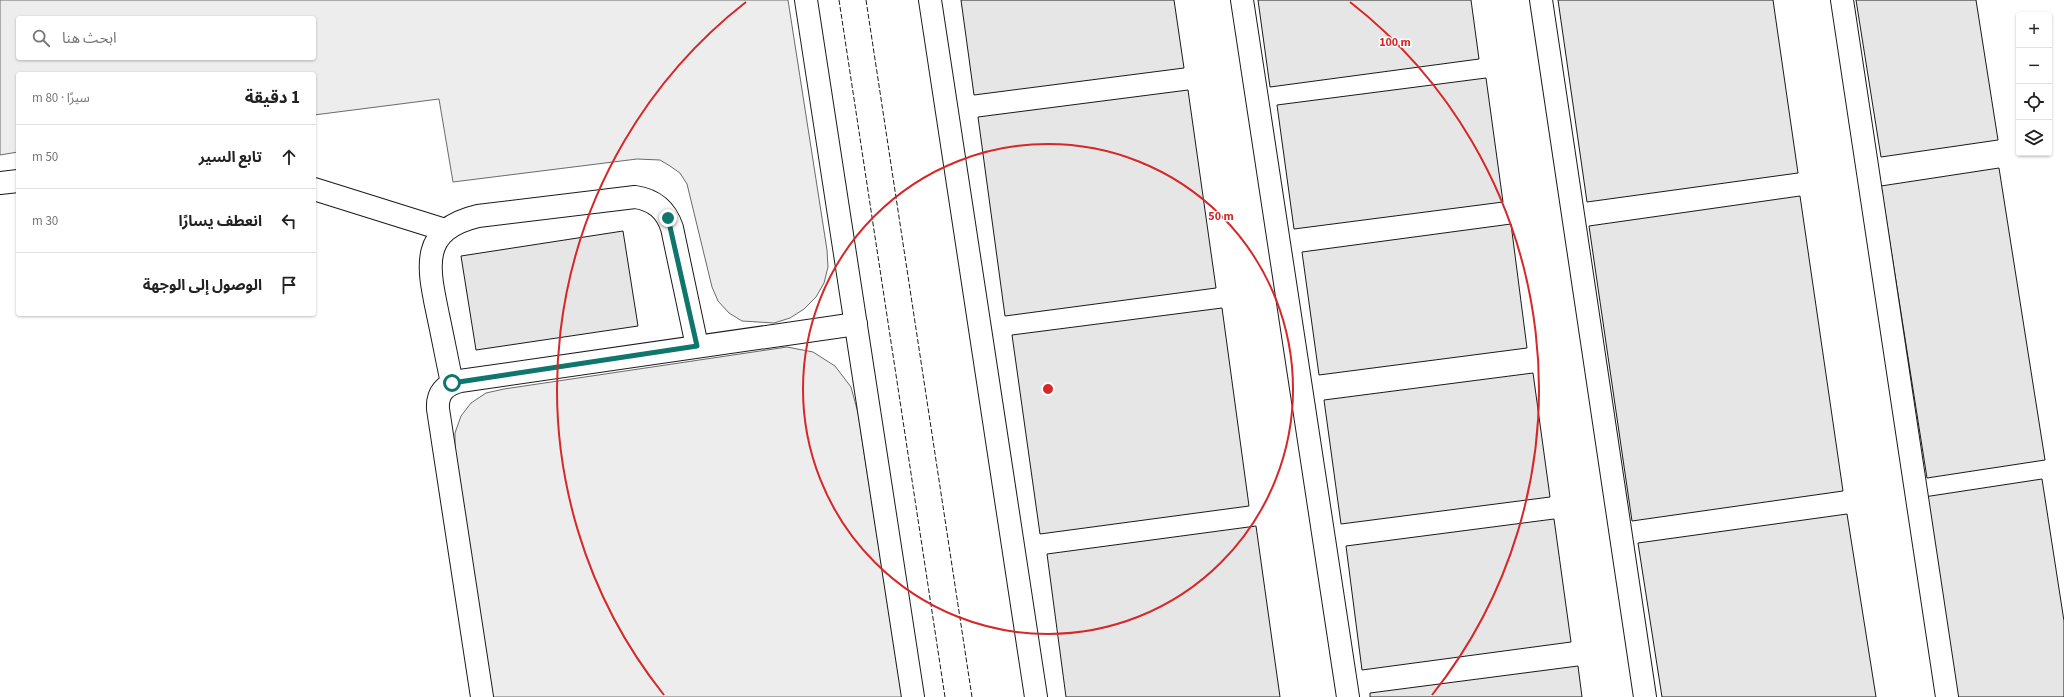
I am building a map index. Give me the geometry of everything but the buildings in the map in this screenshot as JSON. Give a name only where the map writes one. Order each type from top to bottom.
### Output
[{"type":"street","points":[[806,0],[913,697]]},
{"type":"street","points":[[930,0],[1036,697]]},
{"type":"street","points":[[1242,0],[1348,697]]},
{"type":"street","points":[[1541,0],[1646,697]]},
{"type":"street","points":[[1842,0],[1947,697]]},
{"type":"street","points":[[0,183],[16,181]]},
{"type":"street","points":[[316,190],[445,230]]},
{"type":"street","points":[[452,383],[431,281],[430,263],[434,245],[445,230],[460,220],[478,216],[635,197],[654,202],[668,218],[672,228],[697,346]]},
{"type":"street","points":[[482,697],[438,409],[437,401],[440,393],[452,383],[697,346],[856,324]]},
{"type":"shaded area","points":[[0,0],[788,0],[827,250],[828,267],[824,283],[816,297],[804,309],[790,318],[774,323],[742,321],[729,313],[718,301],[712,287],[687,184],[680,173],[660,160],[637,159],[453,182],[439,99],[316,115],[316,72],[16,72],[16,152],[0,155]]},
{"type":"shaded area","points":[[787,347],[813,352],[835,366],[851,387],[858,413],[902,697],[493,697],[455,450],[455,433],[461,416],[471,403],[486,393],[504,389]]},
{"type":"fence","points":[[839,0],[945,697]]},
{"type":"fence","points":[[866,0],[972,697]]},
{"type":"route","points":[[452,383],[697,346],[672,228],[668,218]]}]
